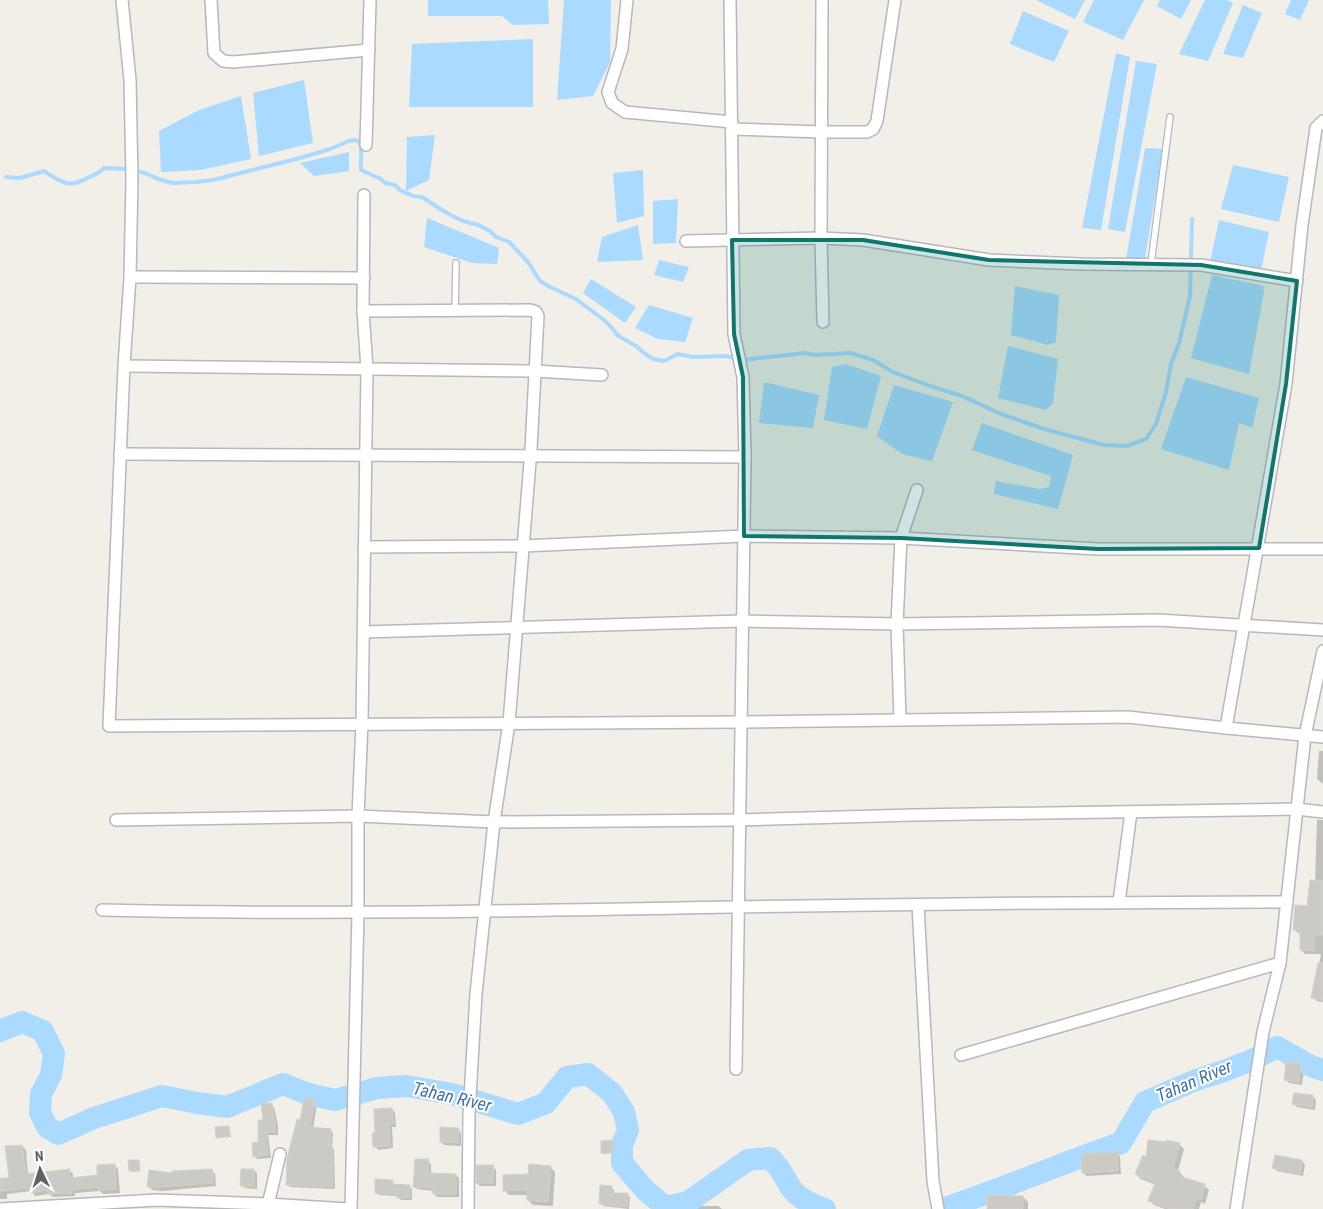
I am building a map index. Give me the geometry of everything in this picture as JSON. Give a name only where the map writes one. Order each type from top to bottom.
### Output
[{"type":"street","points":[[122,0],[130,80],[132,179],[130,277],[124,366],[109,726],[741,722],[1128,716],[1323,737]]},
{"type":"street","points":[[211,0],[214,53],[223,61],[234,62],[369,50]]},
{"type":"street","points":[[366,145],[370,0]]},
{"type":"street","points":[[627,0],[622,49],[608,92],[612,103],[624,112],[732,126],[822,132],[867,132],[873,129],[877,121],[895,0]]},
{"type":"street","points":[[730,0],[734,334],[743,377],[745,457],[736,1069]]},
{"type":"street","points":[[822,0],[821,238],[823,322]]},
{"type":"street","points":[[1226,728],[1259,548],[1286,384],[1302,225],[1316,128],[1323,120]]},
{"type":"street","points":[[0,1209],[157,1200],[349,1209],[358,912],[358,816],[362,723],[366,455],[367,369],[363,311],[364,195]]},
{"type":"street","points":[[686,241],[821,238],[863,240],[989,260],[1201,265],[1297,281]]},
{"type":"street","points":[[130,277],[364,278]]},
{"type":"street","points":[[363,311],[530,310],[536,312],[538,316],[524,546],[509,723],[494,822],[476,994],[469,1114],[468,1209]]},
{"type":"street","points":[[124,366],[535,371],[602,375]]},
{"type":"street","points":[[120,454],[745,457]]},
{"type":"street","points":[[900,720],[897,624],[901,538],[918,490]]},
{"type":"street","points":[[364,547],[524,546],[744,536],[901,538],[1098,549],[1323,549]]},
{"type":"street","points":[[363,632],[742,621],[897,624],[1158,620],[1323,630]]},
{"type":"street","points":[[1236,1209],[1263,1032],[1280,963],[1305,736],[1323,651]]},
{"type":"street","points":[[116,820],[358,816],[494,822],[739,820],[912,815],[1297,809],[1323,812]]},
{"type":"street","points":[[1119,902],[1131,812]]},
{"type":"street","points":[[102,910],[358,912],[1119,902],[1287,902]]},
{"type":"street","points":[[918,905],[933,1181],[938,1209]]},
{"type":"street","points":[[961,1055],[1280,963]]},
{"type":"street","points":[[268,1206],[280,1154]]},
{"type":"lane","points":[[1151,263],[1170,117]]},
{"type":"lane","points":[[455,310],[456,263]]},
{"type":"highlighted area","points":[[732,240],[863,240],[989,260],[1201,265],[1297,281],[1286,384],[1259,548],[1098,549],[901,538],[744,536],[743,377],[734,334]]},
{"type":"water","points":[[428,0],[548,0],[549,24],[513,25],[502,16],[428,16]]},
{"type":"water","points":[[564,0],[611,0],[610,62],[593,96],[557,100]]},
{"type":"water","points":[[1036,0],[1085,0],[1075,19]]},
{"type":"water","points":[[1094,0],[1144,0],[1123,40],[1083,22]]},
{"type":"water","points":[[1160,0],[1191,0],[1181,19],[1157,6]]},
{"type":"water","points":[[1205,0],[1227,0],[1233,3],[1208,61],[1179,54]]},
{"type":"water","points":[[1291,0],[1309,0],[1300,20],[1285,14]]},
{"type":"water","points":[[1243,5],[1262,13],[1243,58],[1223,54]]},
{"type":"water","points":[[1023,11],[1069,31],[1054,62],[1010,44]]},
{"type":"water","points":[[533,39],[533,107],[409,107],[412,44]]},
{"type":"water","points":[[1116,53],[1130,57],[1101,230],[1082,228]]},
{"type":"water","points":[[1136,61],[1157,64],[1125,232],[1108,229]]},
{"type":"water","points":[[304,80],[313,143],[259,156],[253,93]]},
{"type":"water","points":[[241,96],[251,159],[200,170],[161,172],[159,131],[199,110]]},
{"type":"water","points":[[435,135],[429,180],[406,191],[407,137]]},
{"type":"water","points":[[1145,148],[1163,149],[1144,264],[1126,260]]},
{"type":"water","points":[[349,152],[349,171],[314,176],[300,163]]},
{"type":"water","points":[[1233,165],[1289,177],[1279,222],[1221,209]]},
{"type":"water","points":[[643,170],[644,216],[617,223],[613,173]]},
{"type":"water","points":[[678,199],[676,243],[653,244],[653,201]]},
{"type":"water","points":[[427,218],[499,248],[497,264],[472,263],[424,247]]},
{"type":"water","points":[[1219,220],[1269,232],[1261,271],[1210,262]]},
{"type":"water","points":[[638,225],[643,260],[597,262],[602,237]]},
{"type":"water","points":[[659,260],[689,267],[683,282],[654,275]]},
{"type":"water","points":[[1212,275],[1265,286],[1249,374],[1191,358]]},
{"type":"water","points":[[591,279],[636,307],[625,323],[583,293]]},
{"type":"water","points":[[1015,286],[1059,295],[1056,342],[1048,345],[1011,335]]},
{"type":"water","points":[[649,305],[693,318],[685,342],[658,339],[635,328]]},
{"type":"water","points":[[1008,346],[1058,359],[1053,403],[1046,410],[998,398]]},
{"type":"water","points":[[846,364],[881,376],[867,429],[824,420],[832,367]]},
{"type":"water","points":[[1186,377],[1259,398],[1252,428],[1239,423],[1229,470],[1161,449]]},
{"type":"water","points":[[764,382],[819,395],[813,428],[759,423]]},
{"type":"water","points":[[894,385],[953,402],[932,461],[902,454],[877,436]]},
{"type":"water","points":[[982,423],[1073,455],[1058,509],[994,494],[996,481],[1040,489],[1049,487],[1051,476],[972,450]]},
{"type":"building","points":[[1310,880],[1323,881],[1323,935],[1314,934],[1314,951],[1300,950],[1300,930],[1293,930],[1295,905],[1307,906]]},
{"type":"building","points":[[1318,963],[1323,963],[1323,1000],[1311,998]]},
{"type":"building","points":[[1286,1062],[1301,1064],[1299,1082],[1284,1080]]},
{"type":"building","points":[[1294,1093],[1313,1095],[1312,1107],[1292,1104]]},
{"type":"building","points":[[304,1098],[315,1100],[310,1127],[331,1129],[330,1145],[332,1145],[333,1187],[286,1185],[287,1159],[297,1119],[300,1120]]},
{"type":"building","points":[[272,1103],[275,1133],[266,1132],[268,1155],[253,1157],[252,1143],[258,1142],[258,1120],[263,1120],[261,1104]]},
{"type":"building","points":[[392,1108],[393,1124],[389,1124],[390,1146],[373,1147],[372,1133],[375,1133],[374,1109]]},
{"type":"building","points":[[229,1126],[230,1136],[216,1138],[215,1127]]},
{"type":"building","points":[[440,1127],[459,1128],[458,1143],[440,1142]]},
{"type":"building","points":[[612,1140],[613,1152],[601,1153],[601,1141]]},
{"type":"building","points":[[1148,1140],[1166,1142],[1166,1140],[1180,1143],[1173,1168],[1180,1171],[1178,1176],[1205,1184],[1201,1200],[1197,1198],[1193,1209],[1170,1209],[1148,1201],[1155,1183],[1135,1174],[1143,1155],[1146,1157]]},
{"type":"building","points":[[22,1145],[26,1174],[70,1169],[70,1178],[97,1175],[97,1165],[115,1164],[116,1189],[98,1190],[98,1187],[71,1190],[72,1193],[48,1194],[47,1190],[30,1193],[29,1188],[0,1191],[0,1178],[9,1178],[5,1146]]},
{"type":"building","points":[[1117,1152],[1118,1171],[1082,1173],[1081,1154]]},
{"type":"building","points":[[1275,1155],[1302,1160],[1300,1174],[1272,1168]]},
{"type":"building","points":[[415,1159],[429,1159],[428,1173],[456,1174],[456,1194],[433,1194],[433,1188],[413,1187]]},
{"type":"building","points":[[128,1160],[139,1160],[140,1170],[129,1171]]},
{"type":"building","points":[[529,1164],[551,1166],[548,1202],[527,1200],[527,1190],[503,1191],[503,1175],[528,1174]]},
{"type":"building","points":[[476,1165],[494,1165],[493,1183],[476,1183]]},
{"type":"building","points":[[212,1169],[213,1183],[159,1188],[147,1187],[149,1170],[172,1173],[172,1171]]},
{"type":"building","points":[[241,1169],[254,1169],[254,1186],[240,1186]]},
{"type":"building","points":[[375,1179],[393,1180],[393,1184],[410,1185],[410,1198],[397,1198],[397,1194],[375,1193]]},
{"type":"building","points":[[600,1185],[612,1186],[612,1193],[628,1193],[627,1207],[599,1204]]},
{"type":"building","points":[[987,1195],[1023,1196],[1023,1209],[987,1209]]},
{"type":"waterway","points":[[6,177],[20,178],[44,171],[60,181],[70,184],[96,174],[104,168],[126,169],[145,173],[172,183],[196,182],[213,180],[300,158],[356,140],[360,143],[361,147],[361,170],[381,179],[385,183],[395,185],[400,190],[413,196],[422,197],[445,212],[463,221],[478,225],[490,231],[496,237],[509,242],[528,262],[540,281],[576,299],[604,320],[617,335],[653,359],[664,361],[678,354],[693,357],[726,356],[742,360],[805,353],[815,355],[851,353],[873,360],[893,372],[962,396],[1001,414],[1044,429],[1104,445],[1127,446],[1146,439],[1156,424],[1166,392],[1171,364],[1179,343],[1190,296],[1192,219]]},
{"type":"waterway","name":"Tahan River","points":[[0,1031],[22,1022],[43,1031],[54,1054],[51,1075],[41,1094],[40,1112],[47,1127],[58,1134],[94,1118],[162,1096],[227,1107],[283,1084],[308,1094],[335,1100],[377,1088],[407,1086],[452,1094],[518,1114],[546,1103],[567,1077],[588,1074],[612,1093],[624,1112],[628,1130],[622,1145],[622,1163],[646,1191],[666,1207],[688,1202],[748,1160],[770,1158],[780,1169],[794,1192],[806,1201],[825,1209]]},
{"type":"waterway","name":"Tahan River","points":[[942,1209],[1121,1143],[1145,1102],[1196,1080],[1252,1060],[1277,1047],[1311,1066],[1323,1070]]}]
